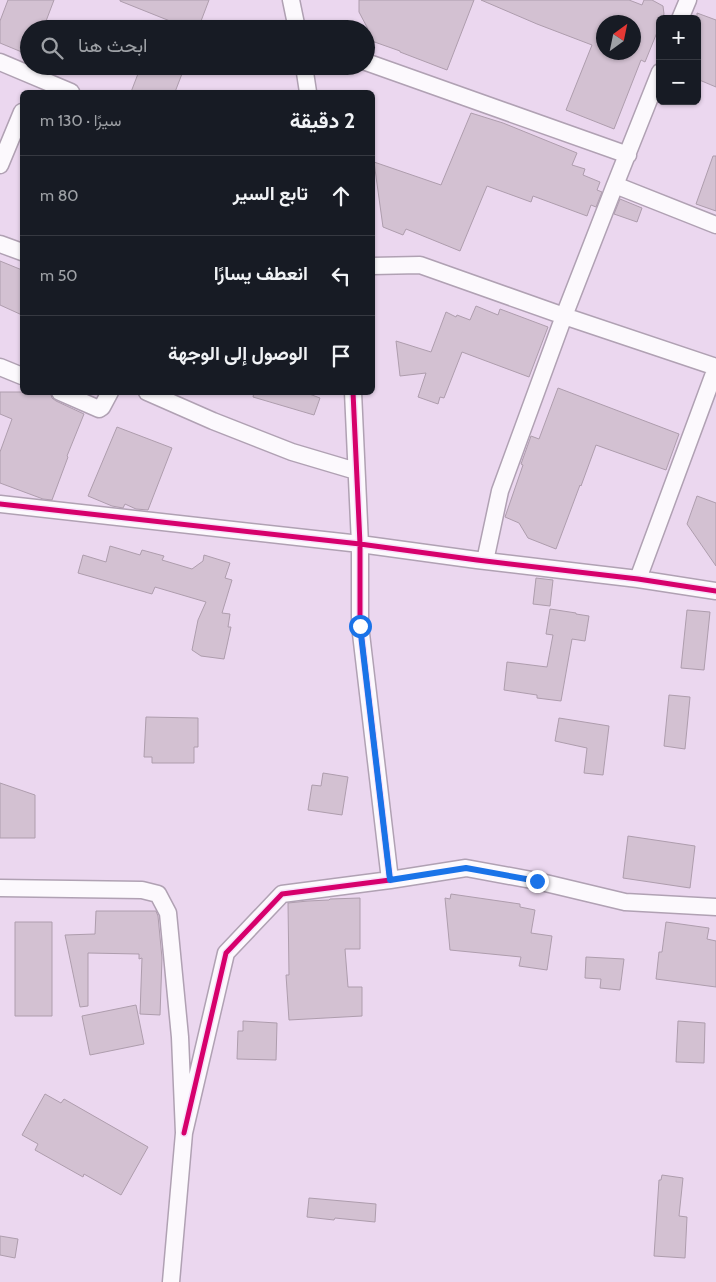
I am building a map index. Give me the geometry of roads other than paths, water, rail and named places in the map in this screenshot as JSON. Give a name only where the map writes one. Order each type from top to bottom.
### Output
[{"type":"street","points":[[292,0],[296,20]]},
{"type":"street","points":[[682,15],[688,0]]},
{"type":"street","points":[[0,62],[34,85],[60,90]]},
{"type":"street","points":[[375,65],[628,155]]},
{"type":"street","points":[[305,75],[308,90]]},
{"type":"street","points":[[485,561],[500,492],[564,316],[656,82]]},
{"type":"street","points":[[0,165],[20,117]]},
{"type":"street","points":[[615,185],[716,225]]},
{"type":"street","points":[[0,244],[20,251]]},
{"type":"street","points":[[375,266],[420,265],[716,367],[638,579]]},
{"type":"street","points":[[0,367],[20,375]]},
{"type":"street","points":[[67,395],[99,409],[108,395]]},
{"type":"street","points":[[154,395],[292,452],[356,471]]},
{"type":"street","points":[[352,395],[360,544],[360,626],[390,880]]},
{"type":"street","points":[[0,504],[360,544],[638,579],[716,591]]},
{"type":"street","points":[[184,1133],[226,953],[282,894],[466,868],[537,881],[625,902],[716,907]]},
{"type":"street","points":[[0,888],[142,890],[158,894],[168,913],[180,1037],[184,1133],[171,1282]]}]
